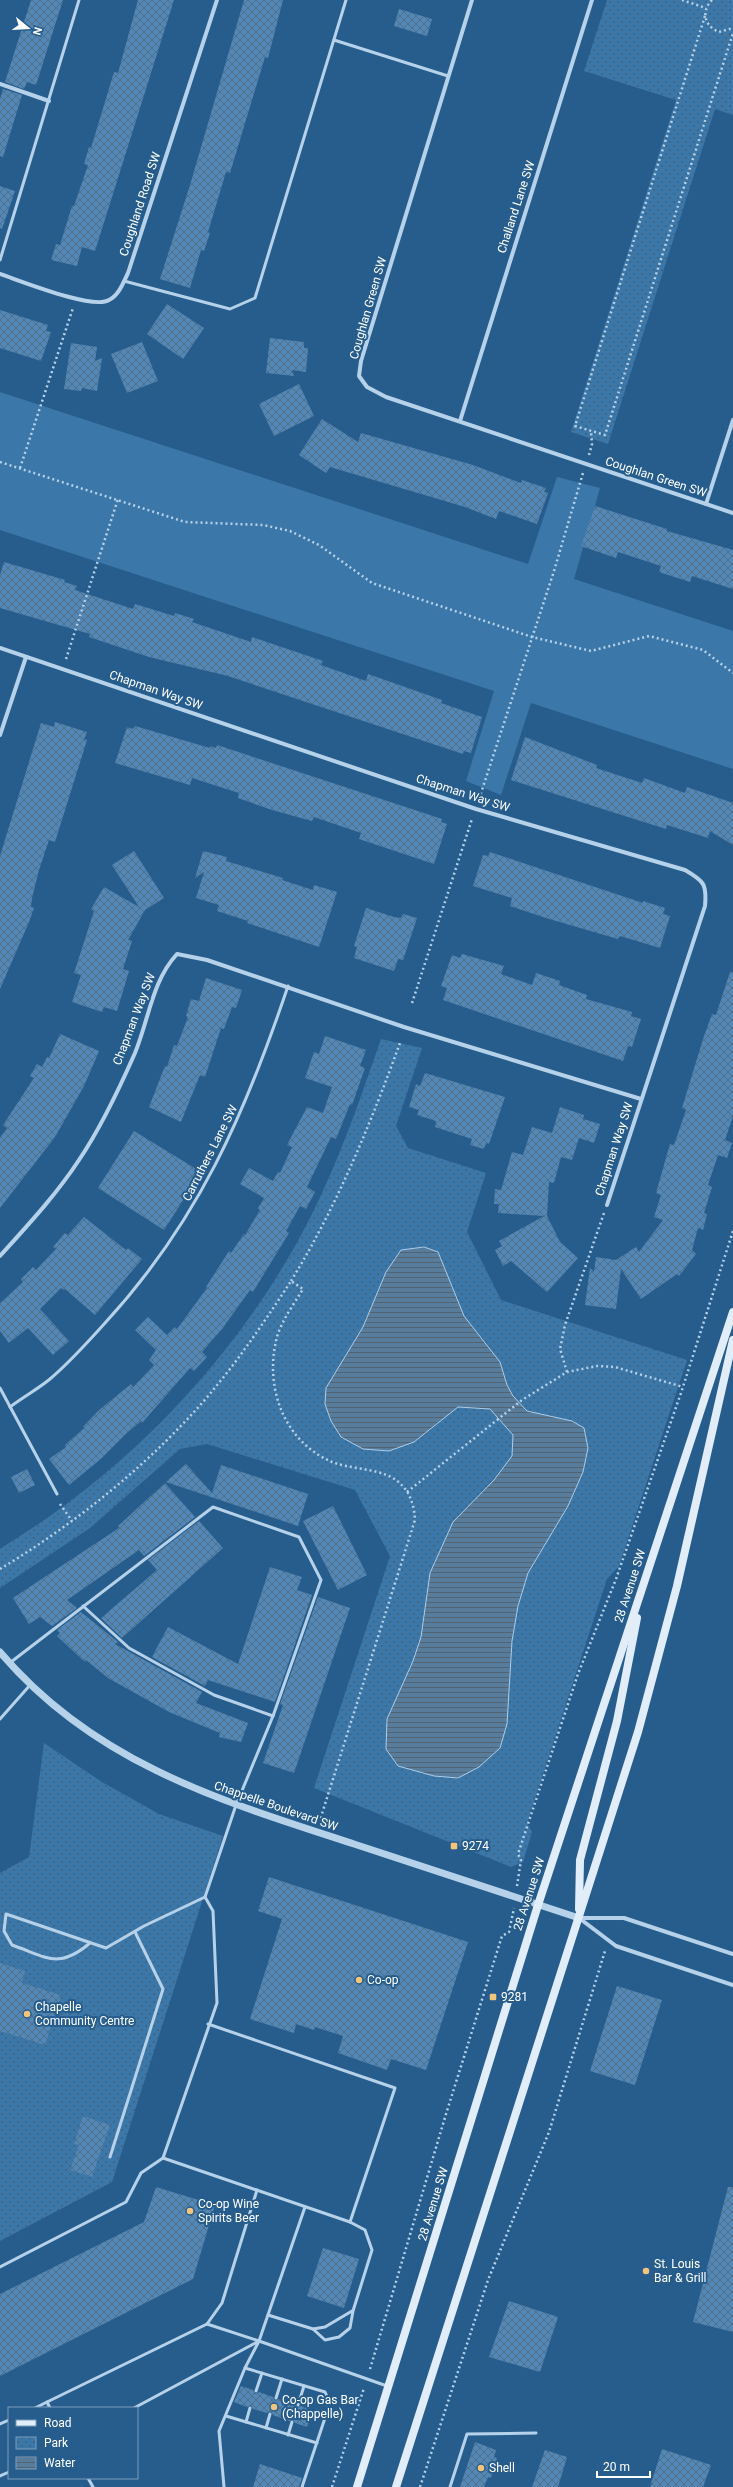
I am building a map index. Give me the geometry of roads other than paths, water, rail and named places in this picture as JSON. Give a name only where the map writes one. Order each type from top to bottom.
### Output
[{"type":"main road","name":"28 Avenue SW","points":[[358,2487],[538,1905],[733,1312]]},
{"type":"main road","points":[[396,2487],[638,1732],[657,1665],[733,1340]]},
{"type":"main road","points":[[579,1918],[580,1860],[617,1721],[645,1582]]},
{"type":"street","name":"Coughland Road SW","points":[[0,274],[96,304],[109,301],[120,290],[216,0]]},
{"type":"street","name":"Coughlan Green SW","points":[[472,0],[361,361],[359,376],[367,387],[386,397],[733,513]]},
{"type":"street","name":"Challand Lane SW","points":[[460,421],[592,0]]},
{"type":"street","points":[[0,84],[49,101]]},
{"type":"street","points":[[706,504],[733,420]]},
{"type":"street","name":"Chapman Way SW","points":[[0,648],[476,809],[685,870],[700,878],[706,889],[705,906],[607,1205]]},
{"type":"street","points":[[0,735],[26,657]]},
{"type":"street","name":"Chapman Way SW","points":[[0,1256],[40,1212],[80,1160],[135,1053],[158,980],[168,964],[177,954],[207,960],[288,986],[404,1027],[641,1099]]},
{"type":"street","name":"Chappelle Boulevard SW","points":[[0,1652],[31,1684],[77,1723],[115,1751],[158,1774],[236,1805],[579,1918]]},
{"type":"street","points":[[579,1918],[624,1918],[733,1954]]},
{"type":"street","points":[[579,1918],[616,1946],[733,1985]]},
{"type":"lane","points":[[0,260],[79,0]]},
{"type":"lane","points":[[124,281],[230,309],[255,298],[346,0]]},
{"type":"lane","points":[[334,40],[448,76]]},
{"type":"lane","name":"Carruthers Lane SW","points":[[10,1407],[50,1379],[89,1341],[135,1291],[176,1235],[211,1176],[247,1099],[288,986]]},
{"type":"lane","points":[[0,1388],[57,1494]]},
{"type":"lane","points":[[9,1663],[213,1507],[299,1538],[321,1580],[273,1716],[236,1805],[204,1896],[106,1948],[6,1914],[4,1931],[12,1945],[55,1960],[75,1956],[90,1943]]},
{"type":"lane","points":[[83,1606],[130,1648],[214,1695],[273,1716]]},
{"type":"lane","points":[[0,1719],[31,1684]]},
{"type":"lane","points":[[0,2267],[126,2202],[141,2173],[163,2158],[208,2024],[217,2003],[213,1911],[204,1896]]},
{"type":"lane","points":[[110,2157],[163,1989],[135,1932]]},
{"type":"lane","points":[[208,2024],[395,2088],[350,2222]]},
{"type":"lane","points":[[163,2158],[350,2222],[365,2230],[372,2250],[353,2311],[350,2328],[338,2337],[325,2340],[313,2329],[268,2315]]},
{"type":"lane","points":[[37,2407],[207,2324],[222,2303],[257,2190]]},
{"type":"lane","points":[[224,2487],[219,2431],[245,2368],[259,2341],[305,2207]]},
{"type":"lane","points":[[313,2329],[325,2327],[353,2311]]},
{"type":"lane","points":[[207,2324],[389,2386]]},
{"type":"lane","points":[[136,2407],[259,2341]]},
{"type":"lane","points":[[245,2368],[325,2392],[330,2403],[302,2487]]},
{"type":"lane","points":[[256,2391],[262,2373]]},
{"type":"lane","points":[[276,2398],[282,2379]]},
{"type":"lane","points":[[298,2405],[304,2386]]},
{"type":"lane","points":[[47,2402],[50,2407]]},
{"type":"lane","points":[[246,2422],[250,2408]]},
{"type":"lane","points":[[266,2428],[270,2414]]},
{"type":"lane","points":[[226,2416],[317,2443]]},
{"type":"lane","points":[[288,2435],[292,2422]]},
{"type":"lane","points":[[450,2487],[467,2434],[536,2433]]},
{"type":"water","points":[[424,1247],[438,1252],[464,1316],[500,1362],[507,1385],[513,1396],[527,1411],[572,1421],[584,1428],[588,1448],[583,1472],[568,1506],[528,1573],[518,1606],[512,1641],[507,1724],[500,1748],[479,1767],[458,1778],[434,1776],[398,1766],[386,1749],[387,1719],[413,1661],[421,1637],[430,1573],[453,1522],[494,1480],[512,1456],[513,1435],[490,1409],[458,1407],[414,1442],[389,1451],[363,1449],[341,1437],[331,1421],[325,1404],[326,1388],[363,1327],[386,1272],[401,1250]]},
{"type":"place","name":"9274","points":[[454,1846]]},
{"type":"place","name":"Co-op","points":[[359,1980]]},
{"type":"place","name":"9281","points":[[493,1997]]},
{"type":"place","name":"Chapelle Community Centre","points":[[27,2014]]},
{"type":"place","name":"Co-op Wine Spirits Beer","points":[[190,2211]]},
{"type":"place","name":"St. Louis Bar & Grill","points":[[646,2271]]},
{"type":"place","name":"Co-op Gas Bar (Chappelle)","points":[[274,2407]]},
{"type":"place","name":"Shell","points":[[481,2468]]}]
